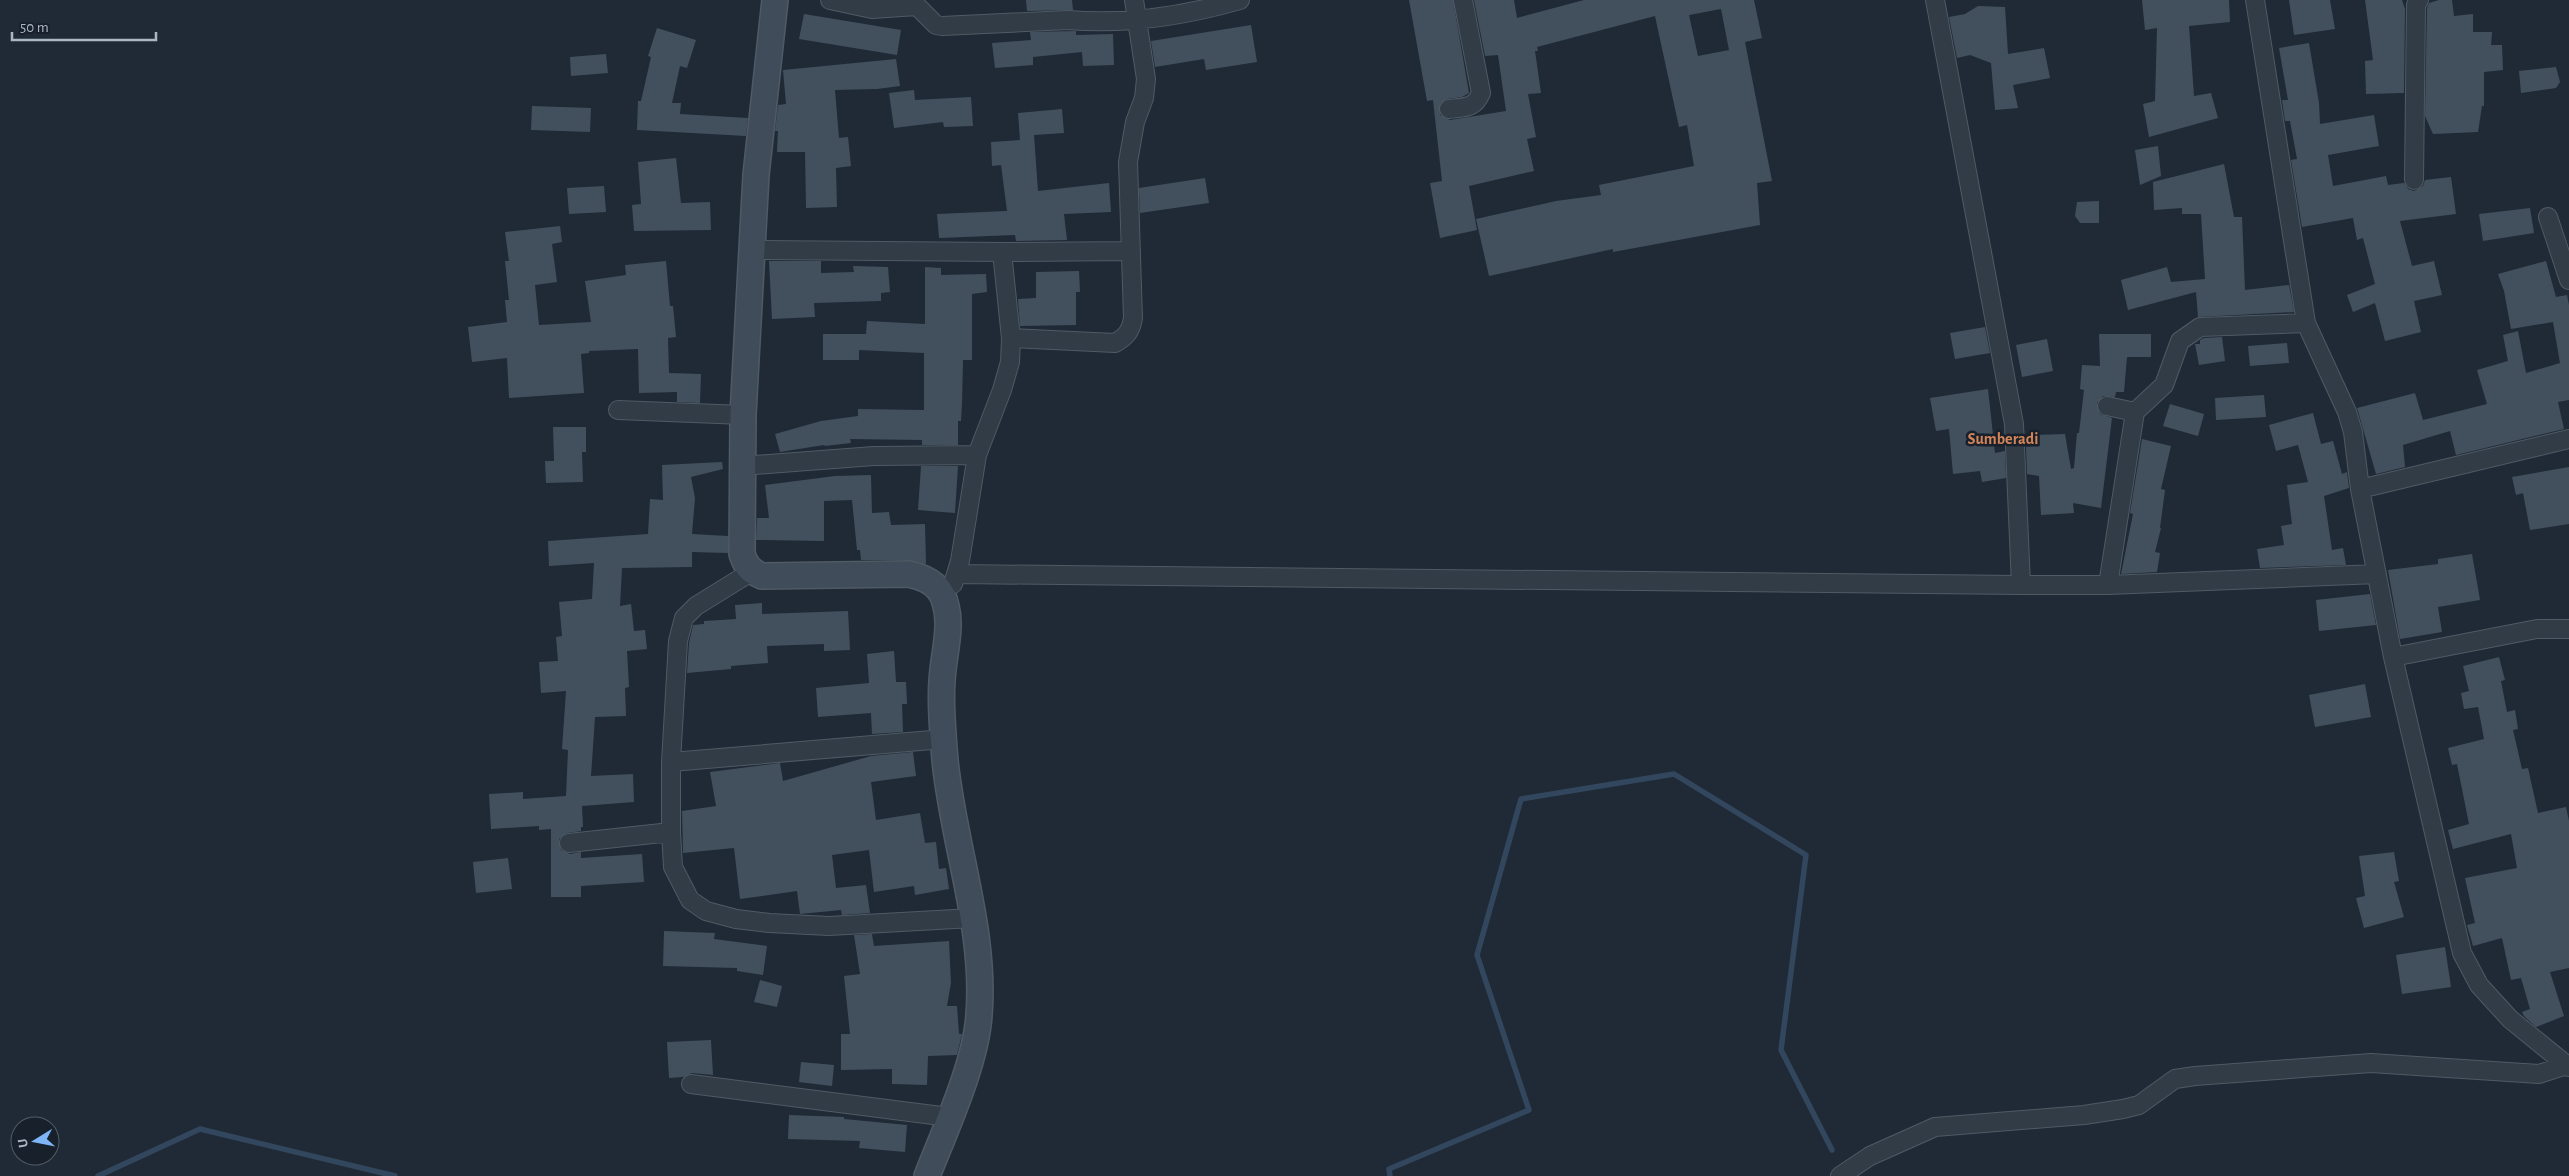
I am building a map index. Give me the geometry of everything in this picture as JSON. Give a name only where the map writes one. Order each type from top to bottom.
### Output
[{"type":"street","points":[[775,0],[756,175],[744,415],[741,540],[745,565],[751,572],[771,577],[909,574],[926,577],[943,596],[948,617],[942,682],[948,784],[973,918],[980,993],[980,1015],[976,1041],[926,1176]]},
{"type":"street","points":[[830,0],[872,9],[917,6],[936,25],[942,26],[1062,20],[1082,22],[1137,20],[1178,16],[1240,0]]},
{"type":"street","points":[[1011,338],[1115,343],[1125,337],[1131,328],[1133,318],[1128,162],[1135,122],[1144,98],[1146,78],[1134,0]]},
{"type":"street","points":[[1449,109],[1470,107],[1476,104],[1481,93],[1463,0]]},
{"type":"street","points":[[1935,0],[2014,424],[2021,585]]},
{"type":"street","points":[[2255,0],[2306,323],[2347,412],[2353,432],[2360,489],[2393,657],[2462,953],[2479,985],[2510,1018],[2568,1066]]},
{"type":"street","points":[[2414,180],[2416,5],[2419,0]]},
{"type":"street","points":[[2548,217],[2569,280]]},
{"type":"street","points":[[753,250],[1131,251]]},
{"type":"street","points":[[943,596],[950,590],[957,574],[977,455],[995,413],[1010,362],[1011,338],[1002,252]]},
{"type":"street","points":[[2108,585],[2135,412],[2164,385],[2180,341],[2200,327],[2306,323]]},
{"type":"street","points":[[2107,406],[2135,412]]},
{"type":"street","points":[[618,410],[744,415]]},
{"type":"street","points":[[2360,489],[2569,439]]},
{"type":"street","points":[[742,466],[874,456],[977,455]]},
{"type":"street","points":[[751,572],[729,587],[709,597],[684,618],[678,641],[671,762],[670,832],[673,867],[680,885],[690,900],[706,911],[736,919],[829,926],[973,918]]},
{"type":"street","points":[[957,574],[2021,585],[2108,585],[2377,574]]},
{"type":"street","points":[[2393,657],[2537,629],[2569,629]]},
{"type":"street","points":[[671,762],[944,738]]},
{"type":"street","points":[[569,843],[670,832]]},
{"type":"street","points":[[1840,1176],[1870,1156],[1936,1127],[2084,1115],[2123,1109],[2139,1105],[2175,1079],[2371,1063],[2539,1074],[2568,1066]]},
{"type":"street","points":[[691,1084],[949,1117]]},
{"type":"building","points":[[1026,0],[1072,0],[1073,10],[1027,11]]},
{"type":"building","points":[[1409,0],[1453,0],[1469,93],[1462,97],[1447,99],[1440,104],[1440,115],[1450,120],[1506,111],[1498,55],[1485,56],[1474,0],[1514,0],[1517,18],[1584,0],[1754,0],[1762,38],[1745,42],[1772,181],[1757,183],[1760,225],[1613,252],[1613,249],[1489,276],[1476,219],[1556,201],[1601,195],[1599,185],[1694,166],[1687,125],[1679,127],[1655,16],[1537,47],[1538,51],[1535,51],[1541,93],[1528,94],[1536,137],[1527,139],[1534,171],[1469,186],[1477,230],[1440,238],[1430,183],[1442,181],[1433,100],[1427,101]],"holes":[[[1721,9],[1729,50],[1698,56],[1689,15]]]},
{"type":"building","points":[[2142,0],[2229,0],[2230,22],[2189,26],[2194,96],[2211,93],[2218,118],[2149,137],[2143,104],[2155,101],[2157,28],[2145,30]]},
{"type":"building","points":[[2289,0],[2330,0],[2335,29],[2294,35]]},
{"type":"building","points":[[2365,0],[2402,0],[2405,9],[2404,93],[2366,94],[2365,61],[2373,60]]},
{"type":"building","points":[[2439,0],[2452,0],[2454,16],[2473,14],[2473,32],[2492,32],[2491,45],[2502,45],[2503,70],[2484,72],[2484,106],[2482,106],[2478,132],[2433,134],[2425,116],[2427,8],[2429,3]]},
{"type":"building","points":[[1978,6],[2005,7],[2008,54],[2044,48],[2050,78],[2013,85],[2018,108],[1995,110],[1991,63],[1970,55],[1957,58],[1949,17],[1965,14]]},
{"type":"building","points":[[804,14],[901,30],[897,55],[799,39]]},
{"type":"building","points":[[1251,25],[1257,62],[1206,70],[1204,59],[1155,67],[1151,41]]},
{"type":"building","points":[[657,28],[696,40],[687,68],[680,66],[672,103],[681,103],[680,114],[748,118],[746,136],[637,130],[638,101],[641,101],[651,57],[648,56]]},
{"type":"building","points":[[1076,31],[1076,35],[1113,34],[1114,65],[1083,66],[1082,52],[1033,57],[1033,65],[995,68],[992,43],[1031,40],[1030,32]]},
{"type":"building","points":[[2309,43],[2319,103],[2320,124],[2374,115],[2379,146],[2328,155],[2333,186],[2386,176],[2388,185],[2404,183],[2408,189],[2414,191],[2423,186],[2425,180],[2451,177],[2456,214],[2400,221],[2412,266],[2434,261],[2442,295],[2414,301],[2421,332],[2385,341],[2375,303],[2353,312],[2347,295],[2375,284],[2363,238],[2357,240],[2353,218],[2302,227],[2291,160],[2297,159],[2290,121],[2285,121],[2282,100],[2288,100],[2279,48]]},
{"type":"building","points":[[606,54],[608,73],[571,76],[570,57]]},
{"type":"building","points":[[896,59],[900,86],[877,89],[835,90],[839,138],[848,137],[851,166],[836,168],[837,207],[806,208],[805,152],[777,152],[778,131],[775,131],[778,105],[786,104],[783,70]]},
{"type":"building","points":[[2556,67],[2560,82],[2556,88],[2521,93],[2519,71]]},
{"type":"building","points":[[914,90],[915,100],[971,97],[973,126],[944,127],[943,122],[894,128],[889,93]]},
{"type":"building","points":[[532,106],[591,108],[590,132],[531,130]]},
{"type":"building","points":[[1062,109],[1064,133],[1034,135],[1038,191],[1109,183],[1111,212],[1064,214],[1067,240],[1016,241],[1015,235],[939,238],[937,214],[1007,211],[1001,165],[992,166],[991,142],[1020,140],[1018,113]]},
{"type":"building","points":[[2158,146],[2161,176],[2140,185],[2135,150]]},
{"type":"building","points":[[676,158],[681,203],[710,202],[711,230],[634,231],[632,205],[641,204],[638,162]]},
{"type":"building","points":[[2224,164],[2234,217],[2242,217],[2245,290],[2289,285],[2294,312],[2198,317],[2196,292],[2128,310],[2121,280],[2167,267],[2171,282],[2205,279],[2201,214],[2182,214],[2182,208],[2154,210],[2153,182]]},
{"type":"building","points":[[1205,178],[1209,203],[1140,213],[1139,188]]},
{"type":"building","points":[[604,186],[606,212],[569,214],[567,188]]},
{"type":"building","points":[[2099,201],[2099,223],[2080,223],[2075,216],[2077,202]]},
{"type":"building","points":[[2530,208],[2534,233],[2483,241],[2479,214]]},
{"type":"building","points":[[560,226],[562,242],[552,244],[557,282],[535,285],[539,325],[591,322],[585,281],[626,275],[625,265],[666,261],[670,306],[673,306],[676,337],[668,338],[669,373],[701,374],[700,403],[677,402],[677,392],[639,393],[638,349],[589,351],[589,353],[581,354],[584,393],[509,398],[507,358],[472,362],[468,327],[507,322],[505,300],[509,300],[505,261],[509,261],[505,232]]},
{"type":"building","points":[[769,261],[821,261],[821,273],[854,272],[853,266],[888,267],[890,292],[881,293],[881,301],[814,303],[815,317],[772,319]]},
{"type":"building","points":[[2546,261],[2556,297],[2567,295],[2569,305],[2569,400],[2558,402],[2564,429],[2456,455],[2450,431],[2403,445],[2405,467],[2376,474],[2357,408],[2415,393],[2423,420],[2487,404],[2477,370],[2508,361],[2503,335],[2518,331],[2526,373],[2560,363],[2553,322],[2511,329],[2504,291],[2498,274]]},
{"type":"building","points":[[925,267],[941,268],[941,275],[986,274],[987,292],[972,294],[972,360],[963,360],[961,421],[958,421],[958,445],[922,445],[922,440],[850,439],[851,443],[780,452],[775,434],[821,421],[858,416],[858,409],[924,410],[924,353],[859,350],[859,360],[823,360],[823,334],[866,334],[867,321],[925,324]]},
{"type":"building","points":[[1079,271],[1080,292],[1076,292],[1076,325],[1020,326],[1018,299],[1036,298],[1036,272]]},
{"type":"building","points":[[1985,327],[1990,353],[1955,359],[1950,333]]},
{"type":"building","points":[[2099,334],[2151,334],[2151,357],[2127,357],[2124,392],[2116,392],[2115,397],[2103,396],[2097,403],[2100,414],[2112,418],[2101,508],[2073,503],[2074,513],[2041,515],[2039,476],[2027,474],[2026,447],[2035,446],[2034,435],[2065,434],[2071,469],[2074,468],[2084,390],[2080,389],[2082,365],[2100,366]]},
{"type":"building","points":[[2222,337],[2225,361],[2199,365],[2195,344],[2200,344],[2200,340],[2204,338]]},
{"type":"building","points":[[2047,339],[2053,371],[2022,377],[2016,345]]},
{"type":"building","points":[[2287,343],[2289,363],[2250,366],[2248,346]]},
{"type":"building","points":[[1988,389],[1995,453],[2005,451],[2006,478],[1982,482],[1980,471],[1953,474],[1949,429],[1936,431],[1930,398]]},
{"type":"building","points":[[2264,395],[2266,417],[2216,420],[2215,398]]},
{"type":"building","points":[[2170,404],[2204,414],[2198,436],[2163,426]]},
{"type":"building","points":[[2313,413],[2321,444],[2333,441],[2342,474],[2347,472],[2349,488],[2324,496],[2332,550],[2343,548],[2346,565],[2260,568],[2257,549],[2284,545],[2281,526],[2292,524],[2287,485],[2308,482],[2298,445],[2276,451],[2269,425]]},
{"type":"building","points":[[553,427],[586,427],[586,452],[582,452],[583,482],[546,483],[545,461],[554,461]]},
{"type":"building","points":[[2142,439],[2171,446],[2161,489],[2165,490],[2161,528],[2155,552],[2160,553],[2157,572],[2121,574],[2133,514],[2130,513]]},
{"type":"building","points":[[722,462],[723,469],[691,477],[695,498],[692,534],[728,536],[728,553],[692,552],[692,567],[622,568],[620,606],[631,604],[634,631],[645,630],[647,649],[627,651],[629,687],[625,688],[626,716],[595,717],[591,776],[633,774],[634,802],[582,806],[583,827],[581,827],[581,831],[567,833],[559,839],[561,850],[570,854],[581,852],[581,858],[642,854],[644,882],[581,886],[581,897],[551,897],[551,829],[539,830],[539,826],[491,829],[489,794],[523,792],[523,799],[566,796],[568,750],[562,749],[566,691],[541,693],[539,662],[558,661],[556,637],[562,636],[559,602],[592,599],[594,563],[549,566],[548,541],[648,534],[650,499],[663,500],[662,465]]},
{"type":"building","points":[[921,466],[958,466],[955,513],[918,510]]},
{"type":"building","points":[[2569,467],[2569,524],[2530,530],[2523,493],[2516,495],[2512,477]]},
{"type":"building","points":[[871,475],[872,513],[889,512],[891,525],[925,524],[926,564],[909,560],[861,560],[860,550],[857,550],[852,500],[824,501],[824,541],[756,540],[757,518],[769,518],[765,485],[835,476]]},
{"type":"building","points":[[2472,554],[2480,600],[2438,607],[2442,632],[2400,639],[2388,570],[2438,564],[2438,559]]},
{"type":"building","points":[[2370,594],[2376,625],[2319,631],[2316,600]]},
{"type":"building","points":[[762,603],[762,614],[848,611],[850,650],[824,651],[824,644],[767,646],[768,663],[731,666],[731,669],[687,673],[689,643],[693,625],[704,624],[704,621],[736,619],[735,605]]},
{"type":"building","points":[[894,651],[896,682],[906,682],[907,704],[902,704],[903,732],[872,734],[871,713],[818,717],[816,688],[869,683],[867,654]]},
{"type":"building","points":[[2499,657],[2505,680],[2501,681],[2507,712],[2515,710],[2518,729],[2513,730],[2522,769],[2528,768],[2538,813],[2566,807],[2569,821],[2569,968],[2550,972],[2564,1016],[2536,1027],[2522,1012],[2530,1009],[2521,978],[2511,980],[2502,938],[2473,946],[2467,925],[2475,923],[2465,878],[2517,868],[2511,834],[2453,849],[2448,830],[2469,824],[2457,764],[2452,765],[2448,748],[2484,739],[2478,707],[2464,709],[2461,693],[2469,691],[2463,666]]},
{"type":"building","points":[[2365,684],[2371,717],[2315,727],[2309,695]]},
{"type":"building","points":[[913,752],[916,776],[871,782],[876,820],[920,813],[925,843],[936,842],[939,869],[946,868],[949,889],[915,895],[914,886],[874,892],[869,850],[832,855],[836,888],[866,885],[870,913],[842,915],[841,910],[800,914],[797,891],[740,899],[734,848],[683,853],[682,811],[716,806],[710,772],[780,763],[783,781],[871,756]]},
{"type":"building","points":[[2394,852],[2399,881],[2394,882],[2404,917],[2364,928],[2356,898],[2365,896],[2359,856]]},
{"type":"building","points":[[508,858],[512,889],[476,893],[473,862]]},
{"type":"building","points":[[664,931],[715,933],[714,939],[767,946],[763,975],[737,971],[737,968],[663,966]]},
{"type":"building","points":[[872,934],[874,946],[949,941],[951,983],[947,1006],[957,1006],[959,1034],[962,1034],[957,1055],[928,1056],[927,1085],[892,1084],[892,1069],[841,1070],[841,1034],[850,1034],[844,976],[860,974],[854,935]]},
{"type":"building","points":[[2445,947],[2451,987],[2402,994],[2396,955]]},
{"type":"building","points":[[760,980],[782,986],[777,1007],[754,1002]]},
{"type":"building","points":[[711,1040],[713,1075],[692,1073],[683,1077],[669,1078],[667,1042]]},
{"type":"building","points":[[801,1062],[834,1065],[832,1086],[799,1082]]},
{"type":"building","points":[[789,1115],[844,1117],[844,1119],[907,1125],[905,1152],[859,1148],[860,1141],[788,1139]]},
{"type":"waterway","points":[[1390,1176],[1389,1169],[1529,1110],[1477,955],[1521,799],[1674,774],[1806,855],[1781,1050],[1832,1150]]},
{"type":"waterway","points":[[98,1176],[200,1129],[395,1176]]},
{"type":"district","name":"Sumberadi","points":[[2003,438]]}]
